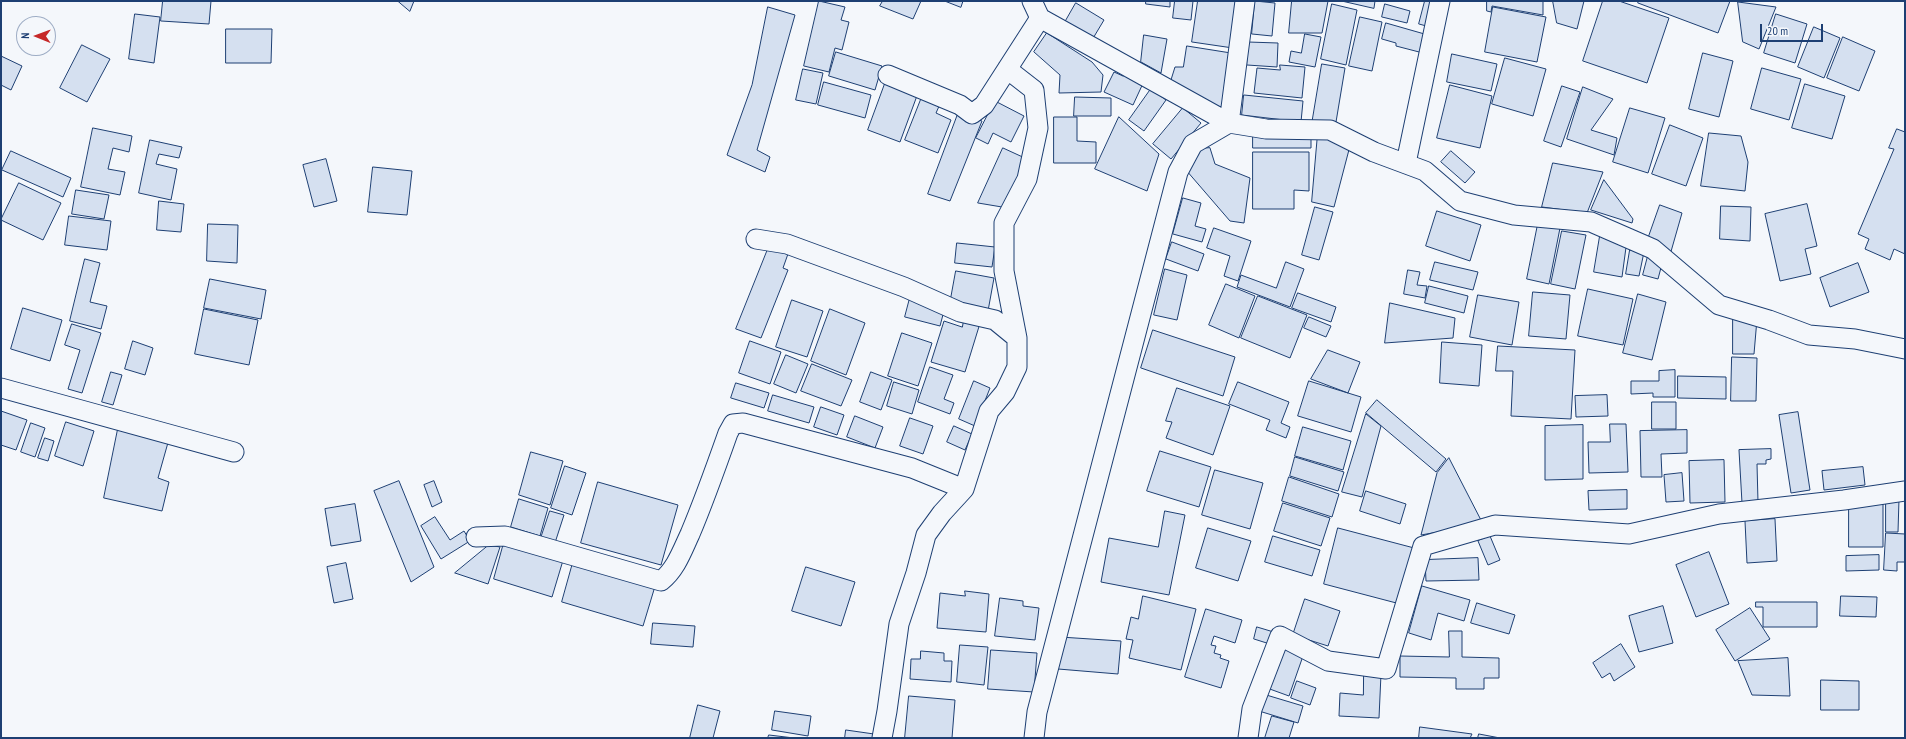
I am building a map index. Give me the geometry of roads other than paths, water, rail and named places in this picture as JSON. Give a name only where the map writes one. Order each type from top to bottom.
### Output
[{"type":"street","points":[[1032,1],[1040,18],[1229,123],[1266,129],[1330,130],[1374,152],[1425,171],[1460,201],[1514,215],[1591,222],[1653,249],[1719,305],[1769,320],[1809,335],[1855,339],[1905,349]]},
{"type":"street","points":[[1229,123],[1245,1]]},
{"type":"street","points":[[1406,163],[1440,1]]},
{"type":"street","points":[[888,75],[960,105],[972,114],[984,105],[1040,18]]},
{"type":"street","points":[[882,738],[899,624],[916,573],[926,535],[942,513],[964,489],[989,411],[1005,392],[1017,367],[1017,338],[1004,271],[1004,223],[1026,179],[1038,128],[1034,90],[1008,68]]},
{"type":"street","points":[[1034,738],[1038,712],[1178,172],[1193,144],[1229,123]]},
{"type":"street","points":[[756,239],[787,244],[904,287],[960,312],[995,320],[1017,338]]},
{"type":"street","points":[[1,388],[234,452]]},
{"type":"street","points":[[476,537],[505,536],[662,581],[670,574],[679,557],[705,499],[728,432],[733,424],[743,423],[912,468],[964,489]]},
{"type":"street","points":[[1248,738],[1252,709],[1280,636],[1328,661],[1386,669],[1424,546],[1496,525],[1629,534],[1719,514],[1844,500],[1905,491]]}]
